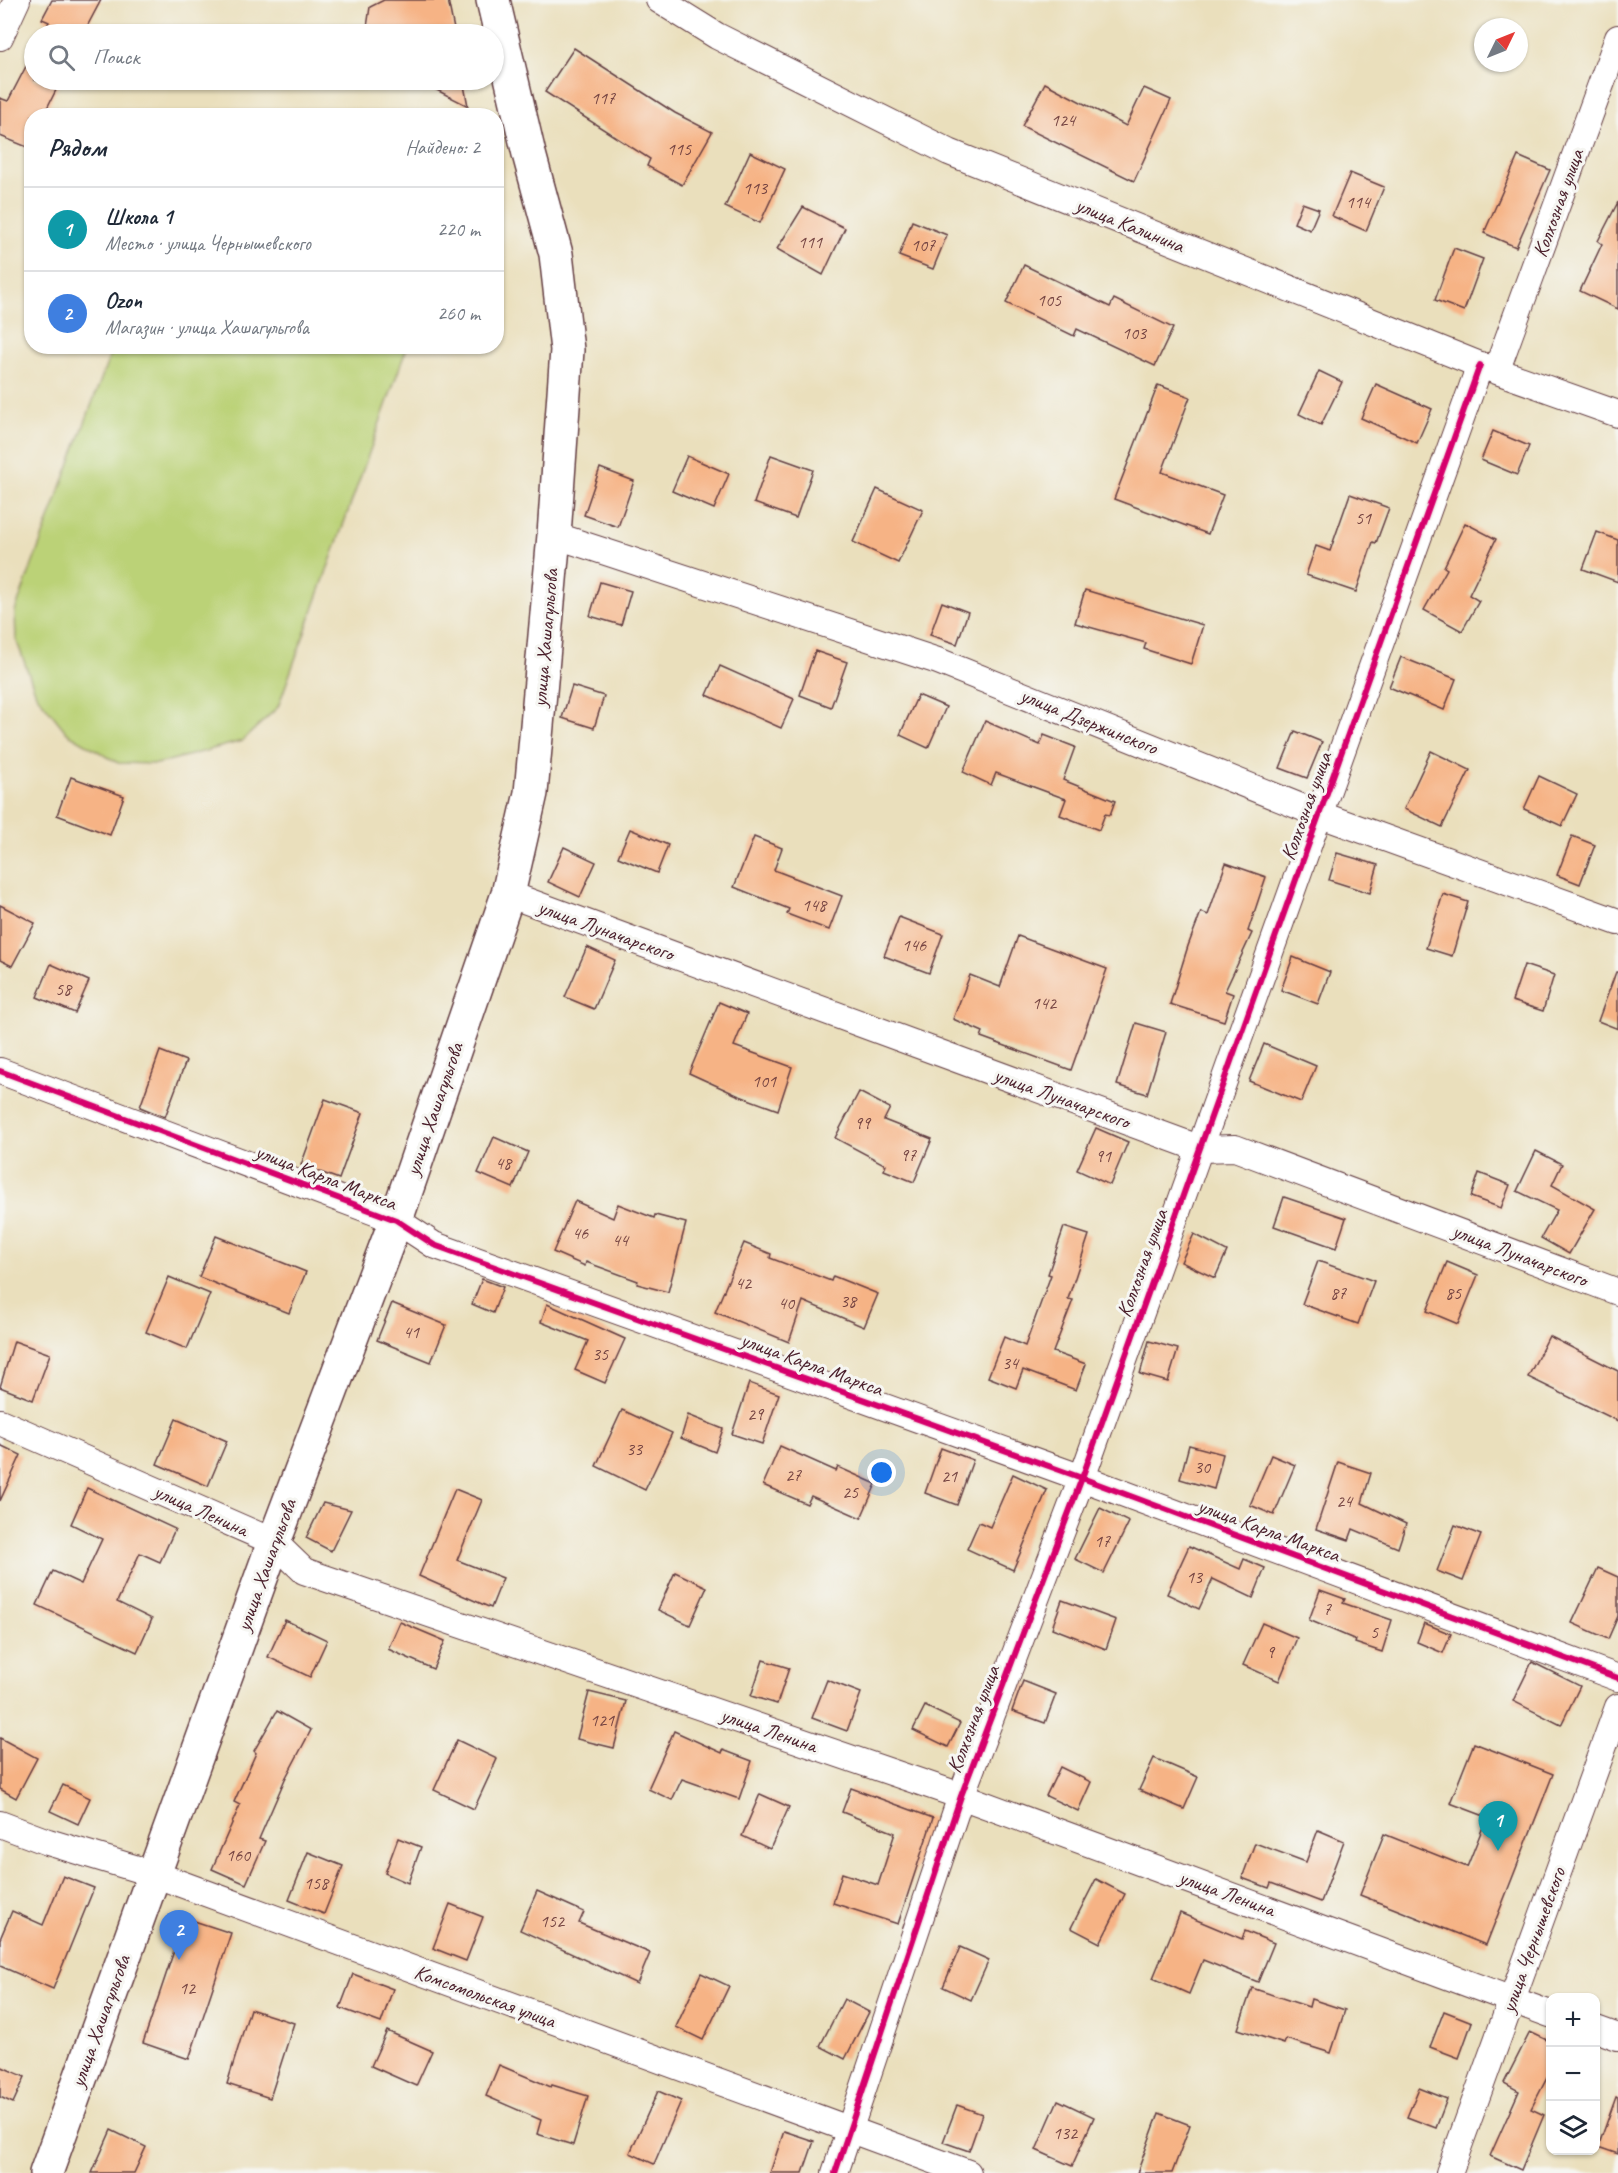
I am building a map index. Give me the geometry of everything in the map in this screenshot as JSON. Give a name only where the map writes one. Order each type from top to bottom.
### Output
[{"type":"main road","name":"улица Хашагульгова","points":[[493,0],[499,24]]},
{"type":"main road","name":"улица Хашагульгова","points":[[46,2173],[274,1542],[396,1220],[508,894],[531,793],[554,535],[567,350],[556,254],[529,154],[504,47]]},
{"type":"street","points":[[0,37],[17,0]]},
{"type":"street","name":"улица Калинина","points":[[659,0],[717,36],[949,152],[1489,367],[1618,414]]},
{"type":"street","name":"Колхозная улица","points":[[835,2173],[962,1796],[1082,1478],[1321,815],[1489,367],[1618,38]]},
{"type":"street","name":"улица Дзержинского","points":[[554,535],[938,661],[1321,815],[1618,922]]},
{"type":"street","name":"улица Луначарского","points":[[508,894],[1201,1149],[1235,1148],[1618,1292]]},
{"type":"street","name":"улица Карла Маркса","points":[[0,1071],[396,1220],[435,1245],[1082,1478],[1618,1678]]},
{"type":"street","name":"улица Ленина","points":[[0,1422],[274,1542],[304,1570],[962,1796],[1267,1907],[1510,2001],[1546,2012]]},
{"type":"street","name":"улица Чернышевского","points":[[1449,2173],[1618,1707]]},
{"type":"street","name":"Комсомольская улица","points":[[0,1824],[48,1842],[154,1874],[850,2132],[968,2173]]},
{"type":"street","points":[[1600,2030],[1618,2037]]},
{"type":"green space","points":[[110,354],[404,354],[278,707],[242,741],[157,764],[118,763],[67,733],[36,694],[16,639],[15,611]]},
{"type":"building","points":[[52,0],[101,0],[88,24],[48,24],[49,22],[42,19]]},
{"type":"building","points":[[384,0],[448,0],[453,24],[367,24],[370,7]]},
{"type":"building","points":[[574,48],[675,113],[712,132],[682,185],[647,166],[650,159],[545,92]]},
{"type":"building","points":[[24,70],[24,90],[56,90],[47,108],[24,108],[24,146],[0,136],[0,98],[8,101]]},
{"type":"building","points":[[1045,83],[1126,126],[1144,88],[1171,100],[1134,181],[1022,126]]},
{"type":"building","points":[[437,90],[465,90],[468,106]]},
{"type":"building","points":[[750,152],[785,169],[760,223],[725,207]]},
{"type":"building","points":[[1518,156],[1550,170],[1516,247],[1484,233]]},
{"type":"building","points":[[1350,173],[1384,187],[1366,231],[1332,216]]},
{"type":"building","points":[[1618,202],[1618,309],[1580,291],[1602,244],[1598,241]]},
{"type":"building","points":[[1302,203],[1319,209],[1310,230],[1294,223]]},
{"type":"building","points":[[803,207],[845,228],[823,275],[777,249]]},
{"type":"building","points":[[912,221],[947,235],[933,269],[899,256]]},
{"type":"building","points":[[1454,248],[1483,259],[1464,311],[1435,300]]},
{"type":"building","points":[[1024,265],[1110,307],[1114,299],[1173,328],[1155,366],[1077,329],[1074,336],[1006,303]]},
{"type":"building","points":[[1319,371],[1342,382],[1321,425],[1299,414]]},
{"type":"building","points":[[1376,384],[1432,409],[1417,443],[1361,418]]},
{"type":"building","points":[[1158,385],[1190,397],[1162,472],[1223,495],[1208,534],[1114,499]]},
{"type":"building","points":[[1493,431],[1529,446],[1517,475],[1481,460]]},
{"type":"building","points":[[771,455],[813,470],[796,518],[754,503]]},
{"type":"building","points":[[687,456],[729,474],[714,509],[672,491]]},
{"type":"building","points":[[600,468],[634,481],[618,527],[584,515]]},
{"type":"building","points":[[877,489],[923,510],[898,563],[853,542]]},
{"type":"building","points":[[1350,494],[1389,508],[1376,543],[1373,542],[1356,592],[1306,575],[1316,546],[1330,551]]},
{"type":"building","points":[[1465,523],[1496,539],[1469,595],[1479,601],[1462,631],[1424,610],[1447,569],[1444,567]]},
{"type":"building","points":[[1597,532],[1618,540],[1618,582],[1583,569]]},
{"type":"building","points":[[600,582],[631,591],[621,625],[590,616]]},
{"type":"building","points":[[1085,590],[1203,625],[1191,664],[1144,649],[1146,643],[1075,623]]},
{"type":"building","points":[[942,602],[968,612],[957,644],[930,635]]},
{"type":"building","points":[[815,651],[847,662],[831,707],[800,695]]},
{"type":"building","points":[[1401,657],[1456,679],[1444,710],[1389,687]]},
{"type":"building","points":[[720,666],[794,699],[781,728],[707,695]]},
{"type":"building","points":[[572,686],[604,696],[594,728],[562,718]]},
{"type":"building","points":[[918,695],[946,707],[928,748],[900,735]]},
{"type":"building","points":[[985,721],[1040,745],[1044,735],[1075,747],[1063,780],[1115,801],[1110,815],[1105,814],[1099,830],[1060,815],[1066,799],[996,773],[991,785],[963,772]]},
{"type":"building","points":[[1295,731],[1322,742],[1307,778],[1280,768]]},
{"type":"building","points":[[1431,751],[1470,770],[1442,827],[1404,809]]},
{"type":"building","points":[[1539,776],[1577,794],[1562,826],[1524,809]]},
{"type":"building","points":[[71,777],[124,796],[110,835],[57,815]]},
{"type":"building","points":[[630,829],[668,845],[657,873],[618,857]]},
{"type":"building","points":[[1572,836],[1595,845],[1580,884],[1557,875]]},
{"type":"building","points":[[754,837],[782,848],[774,870],[842,896],[829,930],[787,914],[789,909],[734,887]]},
{"type":"building","points":[[564,847],[596,862],[580,897],[548,882]]},
{"type":"building","points":[[1337,853],[1378,865],[1370,893],[1329,880]]},
{"type":"building","points":[[1226,863],[1266,877],[1248,931],[1252,933],[1225,991],[1233,994],[1224,1021],[1170,1004],[1201,912],[1208,915]]},
{"type":"building","points":[[1443,894],[1468,902],[1452,956],[1426,948]]},
{"type":"building","points":[[0,905],[35,923],[12,966],[0,960]]},
{"type":"building","points":[[899,917],[943,934],[929,973],[884,956]]},
{"type":"building","points":[[1018,936],[1107,969],[1071,1070],[981,1037],[983,1032],[953,1019],[970,975],[1000,987]]},
{"type":"building","points":[[587,947],[615,960],[594,1009],[565,997]]},
{"type":"building","points":[[1293,957],[1330,972],[1318,1004],[1281,990]]},
{"type":"building","points":[[51,964],[89,981],[75,1013],[37,997]]},
{"type":"building","points":[[1524,965],[1554,975],[1543,1011],[1512,1001]]},
{"type":"building","points":[[1616,972],[1618,972],[1618,1029],[1598,1021]]},
{"type":"building","points":[[719,1002],[747,1014],[734,1046],[792,1067],[778,1110],[737,1095],[689,1073]]},
{"type":"building","points":[[1136,1023],[1166,1032],[1147,1094],[1117,1085]]},
{"type":"building","points":[[1264,1044],[1316,1066],[1301,1102],[1249,1081]]},
{"type":"building","points":[[160,1051],[186,1061],[165,1117],[140,1107]]},
{"type":"building","points":[[859,1092],[890,1108],[884,1120],[932,1139],[914,1182],[884,1170],[886,1165],[835,1138]]},
{"type":"building","points":[[325,1099],[363,1113],[339,1179],[301,1165]]},
{"type":"building","points":[[1096,1128],[1128,1142],[1110,1185],[1077,1170]]},
{"type":"building","points":[[494,1137],[528,1152],[513,1188],[478,1173]]},
{"type":"building","points":[[1536,1151],[1562,1164],[1552,1185],[1595,1209],[1569,1254],[1541,1238],[1557,1210],[1517,1191]]},
{"type":"building","points":[[1479,1173],[1510,1185],[1501,1208],[1471,1197]]},
{"type":"building","points":[[1284,1197],[1346,1218],[1336,1248],[1274,1226]]},
{"type":"building","points":[[575,1201],[613,1218],[618,1204],[654,1218],[655,1215],[686,1223],[668,1292],[637,1284],[638,1281],[586,1262],[585,1266],[553,1252]]},
{"type":"building","points":[[1064,1227],[1089,1235],[1068,1299],[1073,1300],[1053,1352],[1086,1364],[1076,1390],[1023,1370],[1016,1388],[988,1377],[1004,1337],[1025,1346],[1051,1275],[1048,1274]]},
{"type":"building","points":[[1194,1234],[1227,1251],[1215,1278],[1181,1262]]},
{"type":"building","points":[[216,1236],[306,1272],[289,1313],[199,1277]]},
{"type":"building","points":[[744,1243],[771,1254],[770,1258],[831,1281],[833,1276],[878,1294],[864,1327],[803,1301],[789,1342],[715,1312]]},
{"type":"building","points":[[1318,1261],[1374,1281],[1358,1324],[1302,1304]]},
{"type":"building","points":[[1447,1262],[1478,1275],[1458,1324],[1427,1311]]},
{"type":"building","points":[[169,1277],[210,1294],[187,1349],[146,1332]]},
{"type":"building","points":[[482,1279],[503,1287],[493,1313],[472,1304]]},
{"type":"building","points":[[392,1303],[446,1325],[431,1362],[377,1340]]},
{"type":"building","points":[[547,1304],[625,1339],[605,1383],[575,1370],[588,1341],[541,1322]]},
{"type":"building","points":[[1549,1336],[1618,1371],[1618,1421],[1528,1377]]},
{"type":"building","points":[[14,1341],[50,1354],[33,1400],[0,1387]]},
{"type":"building","points":[[1149,1341],[1178,1349],[1168,1382],[1140,1374]]},
{"type":"building","points":[[749,1383],[779,1394],[762,1444],[732,1434]]},
{"type":"building","points":[[622,1410],[672,1433],[645,1490],[596,1466]]},
{"type":"building","points":[[688,1415],[723,1429],[715,1452],[681,1438]]},
{"type":"building","points":[[176,1419],[227,1441],[208,1486],[157,1464]]},
{"type":"building","points":[[0,1445],[21,1455],[0,1501]]},
{"type":"building","points":[[1189,1445],[1223,1454],[1214,1489],[1180,1479]]},
{"type":"building","points":[[780,1446],[836,1471],[838,1467],[876,1484],[861,1518],[811,1496],[807,1504],[763,1485]]},
{"type":"building","points":[[941,1448],[973,1460],[957,1505],[925,1493]]},
{"type":"building","points":[[1271,1455],[1295,1465],[1274,1515],[1250,1505]]},
{"type":"building","points":[[1338,1462],[1371,1473],[1362,1503],[1406,1524],[1398,1548],[1353,1529],[1349,1540],[1316,1529]]},
{"type":"building","points":[[1013,1474],[1047,1490],[1013,1570],[967,1549],[979,1522],[990,1527]]},
{"type":"building","points":[[87,1488],[175,1529],[160,1562],[140,1553],[117,1602],[152,1619],[137,1652],[37,1605],[53,1571],[81,1584],[102,1539],[71,1524]]},
{"type":"building","points":[[455,1489],[482,1500],[457,1560],[503,1578],[491,1608],[419,1576]]},
{"type":"building","points":[[323,1503],[351,1510],[331,1551],[306,1538]]},
{"type":"building","points":[[1100,1508],[1129,1522],[1104,1573],[1075,1559]]},
{"type":"building","points":[[1455,1525],[1481,1535],[1463,1581],[1437,1571]]},
{"type":"building","points":[[1189,1546],[1240,1569],[1244,1559],[1265,1568],[1253,1598],[1213,1579],[1199,1609],[1167,1594]]},
{"type":"building","points":[[1598,1568],[1618,1577],[1618,1616],[1608,1639],[1572,1623]]},
{"type":"building","points":[[675,1572],[707,1587],[690,1625],[658,1610]]},
{"type":"building","points":[[1320,1590],[1345,1599],[1343,1603],[1392,1620],[1382,1652],[1355,1643],[1356,1640],[1309,1620]]},
{"type":"building","points":[[1062,1600],[1116,1620],[1106,1649],[1052,1628]]},
{"type":"building","points":[[285,1620],[327,1640],[310,1677],[268,1657]]},
{"type":"building","points":[[400,1622],[445,1641],[433,1669],[388,1649]]},
{"type":"building","points":[[1262,1623],[1297,1638],[1279,1681],[1243,1665]]},
{"type":"building","points":[[1424,1623],[1451,1634],[1443,1653],[1417,1642]]},
{"type":"building","points":[[763,1660],[789,1668],[777,1704],[751,1696]]},
{"type":"building","points":[[1532,1662],[1580,1686],[1561,1725],[1513,1701]]},
{"type":"building","points":[[827,1680],[861,1693],[847,1731],[812,1718]]},
{"type":"building","points":[[1023,1681],[1056,1694],[1045,1723],[1012,1711]]},
{"type":"building","points":[[589,1692],[626,1701],[614,1748],[577,1739]]},
{"type":"building","points":[[925,1706],[960,1723],[948,1747],[913,1730]]},
{"type":"building","points":[[277,1711],[311,1730],[285,1779],[259,1839],[265,1841],[246,1884],[212,1869],[240,1805],[234,1802],[256,1753],[254,1751]]},
{"type":"building","points":[[674,1731],[722,1753],[723,1750],[752,1761],[739,1799],[682,1779],[672,1800],[648,1789]]},
{"type":"building","points":[[0,1738],[37,1758],[16,1798],[0,1789]]},
{"type":"building","points":[[457,1740],[497,1759],[474,1809],[434,1790]]},
{"type":"building","points":[[1474,1743],[1553,1774],[1486,1945],[1360,1895],[1384,1834],[1467,1867],[1487,1817],[1450,1803]]},
{"type":"building","points":[[1154,1758],[1198,1777],[1184,1809],[1139,1790]]},
{"type":"building","points":[[1060,1767],[1091,1782],[1078,1811],[1046,1796]]},
{"type":"building","points":[[63,1785],[90,1798],[78,1824],[50,1811]]},
{"type":"building","points":[[851,1788],[933,1818],[898,1924],[833,1903],[842,1873],[878,1885],[895,1833],[842,1812]]},
{"type":"building","points":[[760,1794],[789,1807],[770,1849],[742,1836]]},
{"type":"building","points":[[1318,1830],[1344,1841],[1321,1902],[1271,1883],[1269,1888],[1242,1878],[1255,1843],[1306,1862]]},
{"type":"building","points":[[398,1838],[421,1847],[408,1883],[385,1873]]},
{"type":"building","points":[[308,1852],[343,1866],[324,1914],[289,1900]]},
{"type":"building","points":[[63,1876],[94,1888],[53,1989],[0,1966],[0,1939],[12,1911],[43,1925]]},
{"type":"building","points":[[1096,1879],[1125,1894],[1100,1943],[1071,1928]]},
{"type":"building","points":[[537,1891],[584,1912],[579,1923],[650,1953],[637,1984],[520,1930]]},
{"type":"building","points":[[450,1904],[483,1917],[466,1961],[433,1948]]},
{"type":"building","points":[[1180,1913],[1242,1939],[1245,1931],[1274,1943],[1258,1982],[1203,1960],[1189,1994],[1153,1978]]},
{"type":"building","points":[[185,1918],[231,1933],[189,2059],[143,2043]]},
{"type":"building","points":[[960,1947],[989,1960],[971,2000],[943,1987]]},
{"type":"building","points":[[701,1973],[729,1986],[703,2040],[676,2027]]},
{"type":"building","points":[[353,1974],[393,1989],[381,2023],[340,2008]]},
{"type":"building","points":[[1252,1988],[1309,2007],[1311,1999],[1345,2010],[1331,2053],[1286,2039],[1284,2044],[1238,2029]]},
{"type":"building","points":[[844,1999],[869,2012],[845,2059],[820,2046]]},
{"type":"building","points":[[250,2009],[294,2023],[270,2098],[227,2084]]},
{"type":"building","points":[[1444,2011],[1472,2022],[1459,2058],[1430,2047]]},
{"type":"building","points":[[387,2031],[432,2051],[416,2086],[371,2066]]},
{"type":"building","points":[[1530,2032],[1546,2040],[1546,2080],[1531,2109],[1544,2115],[1521,2170],[1490,2156],[1519,2091],[1504,2083]]},
{"type":"building","points":[[499,2065],[551,2087],[552,2085],[588,2096],[573,2145],[537,2134],[541,2120],[486,2096]]},
{"type":"building","points":[[0,2066],[25,2077],[13,2103],[0,2097]]},
{"type":"building","points":[[1419,2088],[1447,2099],[1436,2128],[1407,2117]]},
{"type":"building","points":[[658,2091],[681,2101],[654,2164],[630,2153]]},
{"type":"building","points":[[1616,2097],[1618,2098],[1618,2154],[1600,2148],[1600,2141]]},
{"type":"building","points":[[1058,2100],[1094,2117],[1072,2166],[1036,2150]]},
{"type":"building","points":[[957,2105],[982,2114],[969,2151],[943,2142]]},
{"type":"building","points":[[1159,2113],[1190,2125],[1172,2173],[1137,2173]]},
{"type":"building","points":[[111,2130],[146,2147],[134,2173],[92,2173]]},
{"type":"building","points":[[784,2131],[814,2141],[803,2173],[770,2173]]},
{"type":"cycle path","points":[[835,2173],[961,1796],[1082,1478],[1480,365]]},
{"type":"cycle path","points":[[0,1071],[396,1220],[434,1245],[1082,1478],[1618,1678]]},
{"type":"place","name":"Школа 1","points":[[1498,1851]]},
{"type":"place","name":"Ozon","points":[[179,1960]]}]
